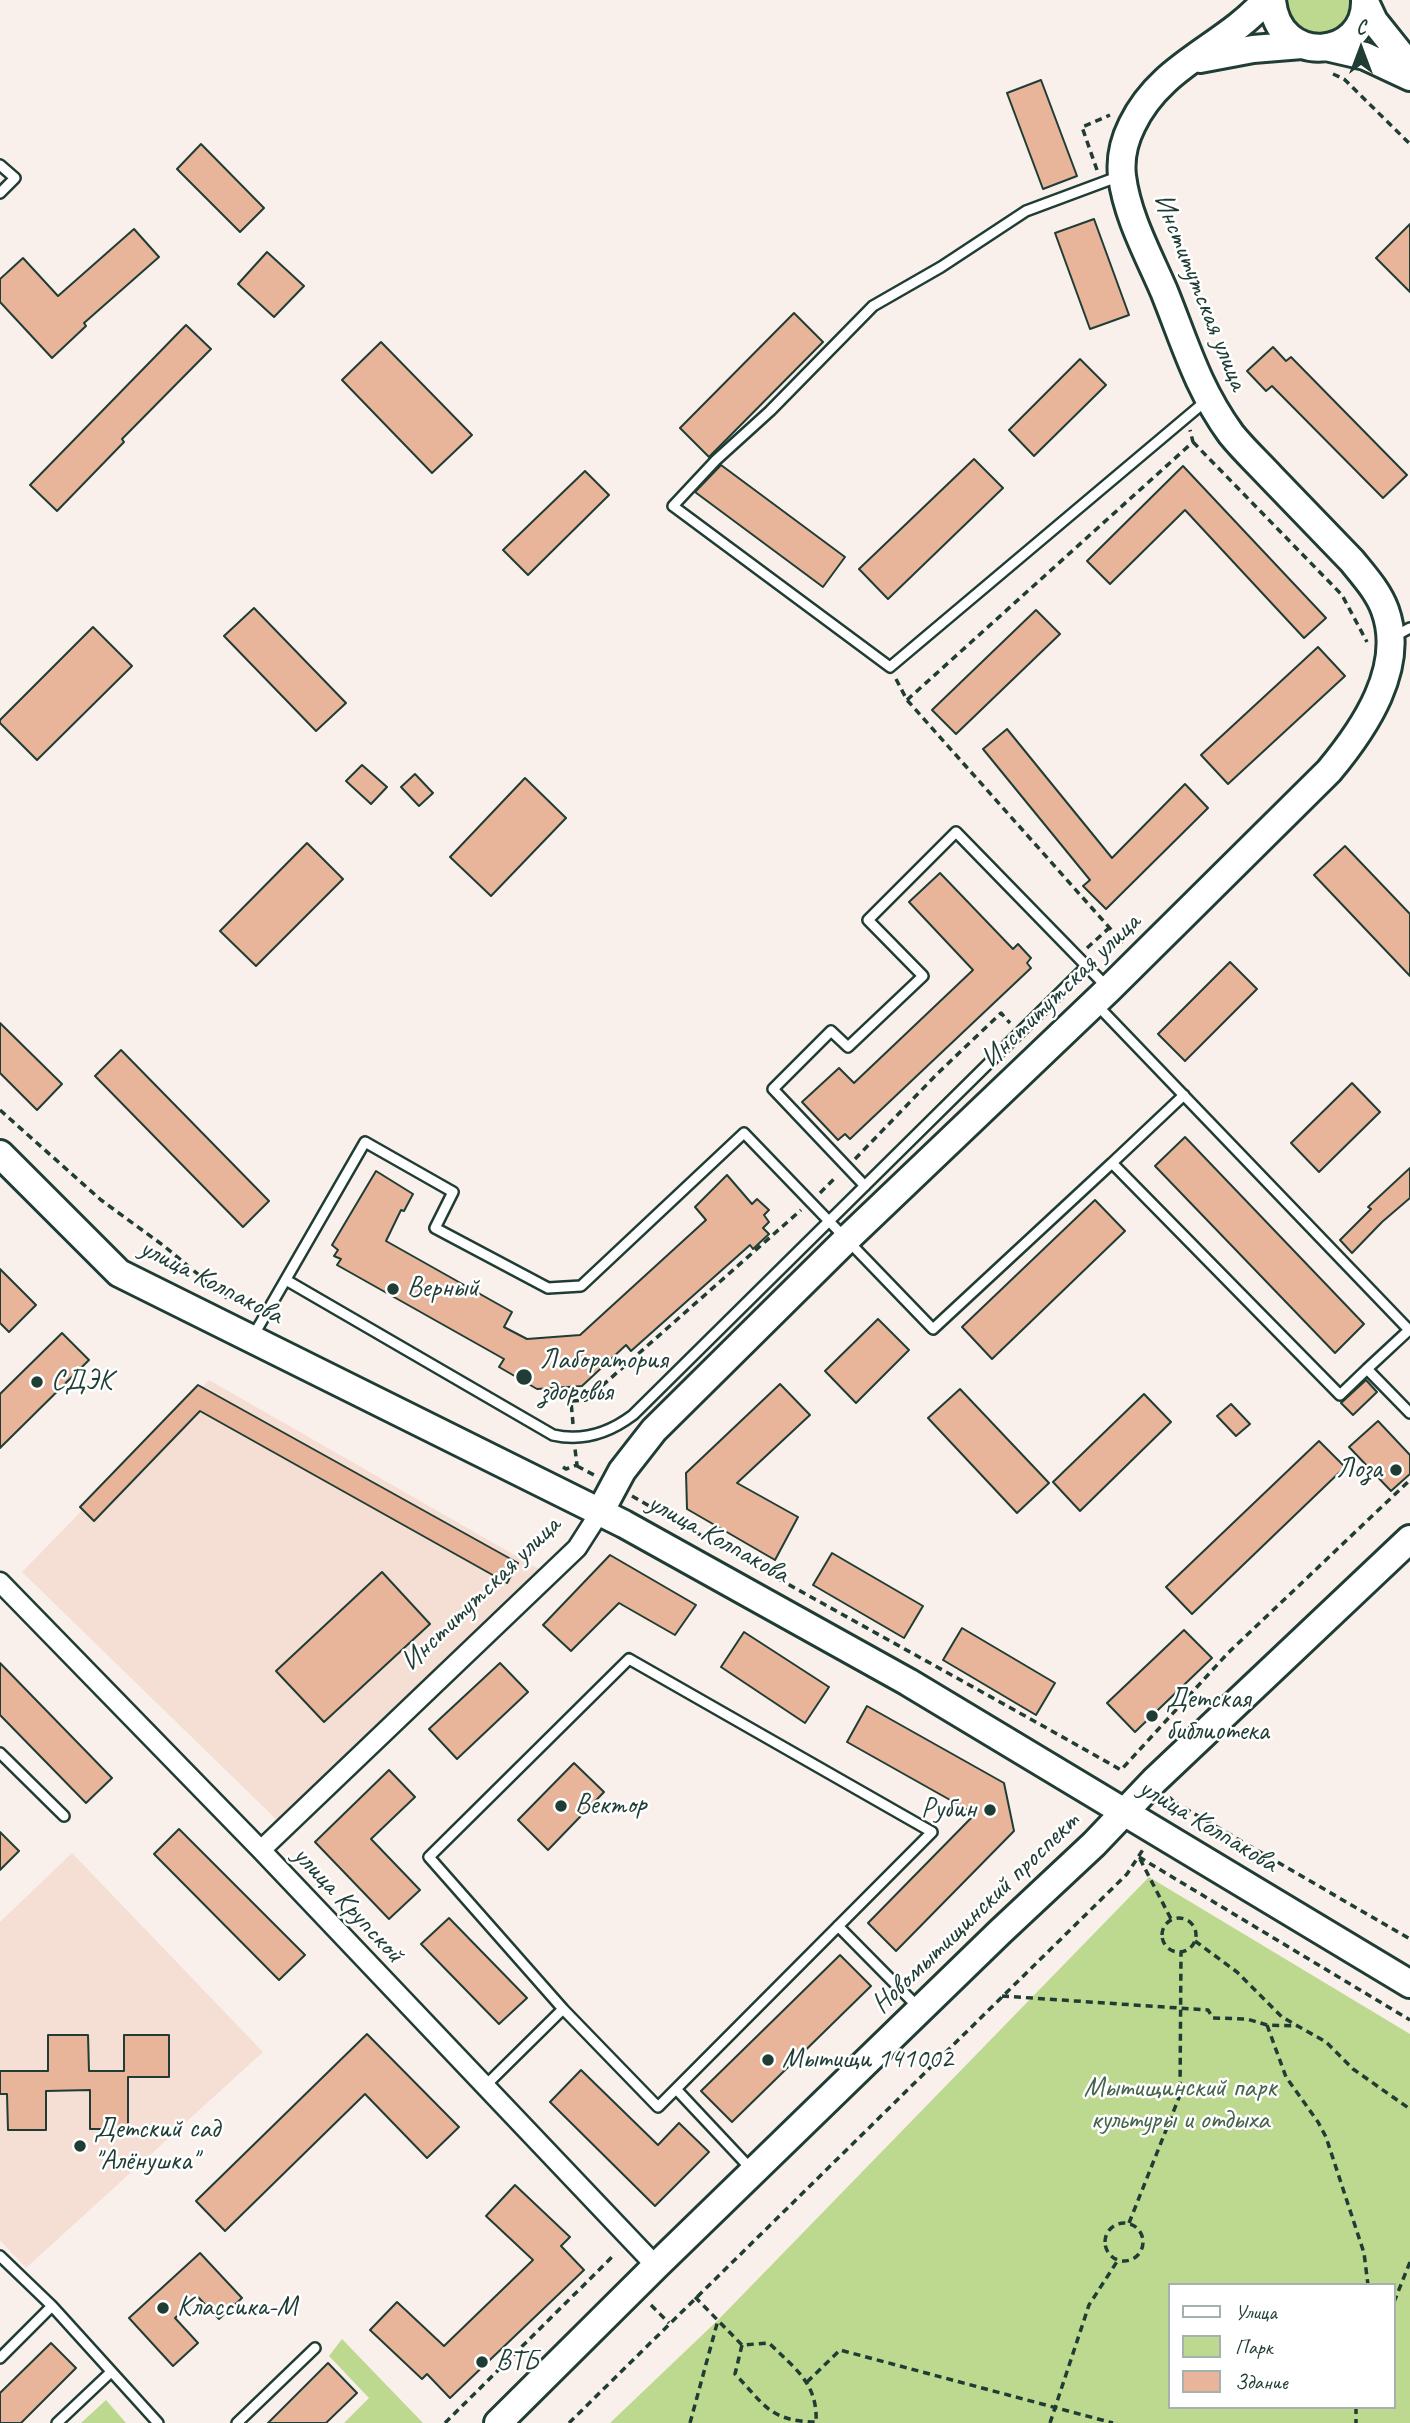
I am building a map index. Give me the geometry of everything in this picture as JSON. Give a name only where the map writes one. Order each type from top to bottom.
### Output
[{"type":"street","name":"Институтская улица","points":[[261,1850],[577,1548],[636,1451],[838,1231],[1138,961],[1328,771],[1347,750],[1374,706],[1390,654],[1384,608],[1369,582],[1234,438],[1208,399],[1192,368],[1138,230],[1112,179],[1140,109],[1156,87],[1185,63],[1234,30],[1266,0]]},
{"type":"street","points":[[1272,0],[1278,24],[1286,35],[1320,55],[1365,56],[1410,77]]},
{"type":"street","points":[[1320,55],[1346,39],[1356,29],[1362,18],[1365,1]]},
{"type":"street","points":[[1365,1],[1374,21],[1410,66]]},
{"type":"street","name":"Институтская улица","points":[[1185,63],[1253,49],[1320,55]]},
{"type":"street","name":"улица Колпакова","points":[[0,1154],[119,1273],[256,1332],[600,1512],[908,1682],[1410,1983]]},
{"type":"street","name":"Новомытищинский проспект","points":[[498,2423],[999,1932],[1410,1539]]},
{"type":"street","name":"улица Крупской","points":[[0,1582],[261,1850],[656,2266]]},
{"type":"lane","points":[[0,164],[15,178],[0,193]]},
{"type":"lane","points":[[1112,179],[1026,211],[941,267],[873,306],[770,411],[716,460],[673,506],[890,667],[1208,399]]},
{"type":"lane","points":[[865,1186],[773,1089],[831,1031],[848,1047],[923,976],[868,920],[956,832],[1087,966],[1102,996],[1184,1095],[1410,1329],[1340,1395],[1112,1163]]},
{"type":"lane","points":[[286,1280],[543,1430],[563,1437],[583,1437],[607,1432],[632,1415],[838,1231],[865,1186],[1087,966]]},
{"type":"lane","points":[[256,1332],[365,1142],[453,1192],[435,1228],[548,1288],[581,1286],[744,1133],[933,1329],[1184,1095]]},
{"type":"lane","points":[[1367,1369],[1410,1413]]},
{"type":"lane","points":[[629,1659],[932,1832],[838,1926],[658,2107],[563,2009],[429,1857],[629,1659]]},
{"type":"lane","points":[[0,1753],[64,1816]]},
{"type":"lane","points":[[838,1926],[920,2010]]},
{"type":"lane","points":[[484,2087],[563,2009]]},
{"type":"lane","points":[[676,2089],[754,2172]]},
{"type":"lane","points":[[0,2256],[52,2306],[158,2423]]},
{"type":"lane","points":[[0,2358],[52,2306]]},
{"type":"lane","points":[[237,2423],[315,2348]]},
{"type":"lane","points":[[57,2423],[111,2372]]},
{"type":"path","points":[[1320,55],[1410,144]]},
{"type":"path","points":[[1112,179],[1082,127],[1115,113]]},
{"type":"path","points":[[1187,418],[1193,442],[1342,595],[1389,637]]},
{"type":"path","points":[[907,700],[1193,442]]},
{"type":"path","points":[[890,667],[907,700],[1138,961]]},
{"type":"path","points":[[1078,956],[1109,928]]},
{"type":"path","points":[[576,1465],[571,1401],[586,1400],[810,1202],[1001,1013],[1013,1026]]},
{"type":"path","points":[[0,1110],[101,1200],[164,1246],[256,1332]]},
{"type":"path","points":[[554,1463],[566,1469],[576,1465]]},
{"type":"path","points":[[576,1465],[1121,1770],[1228,1653],[1410,1480]]},
{"type":"path","points":[[1174,1802],[1410,1939]]},
{"type":"path","points":[[1139,1857],[1171,1919]]},
{"type":"path","points":[[569,2423],[1127,1874],[1139,1857]]},
{"type":"path","points":[[1139,1857],[1410,2020]]},
{"type":"path","points":[[1171,1919],[1189,1920],[1196,1930],[1192,1947],[1181,1952],[1166,1947],[1161,1937],[1163,1926],[1171,1919]]},
{"type":"path","points":[[1195,1941],[1237,1972],[1282,2017],[1326,2042],[1353,2069],[1410,2109]]},
{"type":"path","points":[[1129,2223],[1180,2095],[1181,1952]]},
{"type":"path","points":[[1002,1996],[1208,2010],[1212,2018],[1247,2019],[1267,2025],[1298,2026]]},
{"type":"path","points":[[1267,2025],[1286,2077],[1326,2137],[1364,2253],[1368,2283]]},
{"type":"path","points":[[1129,2223],[1142,2235],[1143,2247],[1140,2253],[1130,2260],[1118,2260],[1108,2253],[1105,2240],[1116,2225],[1129,2223]]},
{"type":"path","points":[[445,2423],[614,2255]]},
{"type":"path","points":[[1050,2423],[1089,2305],[1118,2260]]},
{"type":"path","points":[[1396,2297],[1410,2262]]},
{"type":"path","points":[[695,2297],[742,2345]]},
{"type":"path","points":[[651,2305],[669,2323]]},
{"type":"path","points":[[690,2423],[718,2320]]},
{"type":"path","points":[[769,2343],[807,2382],[814,2396],[817,2422],[793,2420],[774,2414],[736,2374],[742,2345],[769,2343]]},
{"type":"path","points":[[807,2382],[840,2350],[1113,2423]]},
{"type":"shaded area","points":[[209,1380],[539,1569],[279,1822],[22,1572]]},
{"type":"shaded area","name":"Детский сад \"Алёнушка\"","points":[[72,1853],[263,2052],[26,2268],[0,2240],[0,1922]]},
{"type":"green space","points":[[1284,0],[1354,0],[1349,15],[1340,28],[1321,36],[1307,33],[1292,24]]},
{"type":"green space","name":"Мытищинский парк культуры и отдыха","points":[[1149,1877],[1410,2034],[1410,2423],[610,2423],[718,2320]]},
{"type":"green space","points":[[342,2339],[423,2423],[344,2423],[369,2398],[329,2356]]},
{"type":"green space","points":[[106,2400],[126,2423],[81,2423]]},
{"type":"building","points":[[1041,80],[1077,176],[1043,189],[1007,93]]},
{"type":"building","points":[[201,144],[264,208],[240,232],[177,169]]},
{"type":"building","points":[[1094,219],[1129,315],[1090,329],[1055,233]]},
{"type":"building","points":[[1410,224],[1410,292],[1376,258]]},
{"type":"building","points":[[134,229],[159,257],[84,323],[86,326],[52,358],[0,302],[0,279],[23,258],[58,296]]},
{"type":"building","points":[[267,252],[304,286],[274,317],[238,284]]},
{"type":"building","points":[[794,313],[823,342],[709,457],[680,428]]},
{"type":"building","points":[[186,325],[211,349],[122,439],[124,442],[57,511],[30,485]]},
{"type":"building","points":[[381,342],[472,435],[432,473],[342,380]]},
{"type":"building","points":[[1273,347],[1286,361],[1291,357],[1407,475],[1383,498],[1272,386],[1266,391],[1247,371]]},
{"type":"building","points":[[1080,359],[1106,385],[1034,456],[1009,430]]},
{"type":"building","points":[[974,459],[1003,488],[888,599],[859,569]]},
{"type":"building","points":[[721,465],[845,557],[823,587],[695,492]]},
{"type":"building","points":[[1183,466],[1326,618],[1304,638],[1185,510],[1110,584],[1087,561]]},
{"type":"building","points":[[585,471],[609,495],[528,575],[503,550]]},
{"type":"building","points":[[254,608],[346,703],[316,731],[224,636]]},
{"type":"building","points":[[1036,610],[1060,634],[956,734],[932,710]]},
{"type":"building","points":[[93,627],[132,666],[37,760],[0,720]]},
{"type":"building","points":[[1318,647],[1345,676],[1228,784],[1201,755]]},
{"type":"building","points":[[1007,729],[1112,858],[1185,784],[1208,808],[1106,909],[1083,886],[1090,880],[983,749]]},
{"type":"building","points":[[362,765],[387,787],[371,804],[346,781]]},
{"type":"building","points":[[415,774],[433,793],[419,806],[401,787]]},
{"type":"building","points":[[525,778],[566,818],[491,896],[450,857]]},
{"type":"building","points":[[307,843],[343,879],[256,966],[220,931]]},
{"type":"building","points":[[1345,846],[1410,914],[1410,976],[1314,875]]},
{"type":"building","points":[[940,873],[1013,949],[1018,944],[1031,958],[1027,963],[1031,968],[850,1139],[845,1134],[838,1140],[802,1102],[839,1068],[854,1083],[973,970],[909,902]]},
{"type":"building","points":[[1230,962],[1257,989],[1185,1061],[1158,1034]]},
{"type":"building","points":[[0,1023],[62,1084],[37,1110],[0,1073]]},
{"type":"building","points":[[121,1050],[269,1201],[243,1227],[95,1076]]},
{"type":"building","points":[[1352,1083],[1380,1112],[1319,1172],[1291,1143]]},
{"type":"building","points":[[1185,1137],[1364,1324],[1335,1353],[1155,1166]]},
{"type":"building","points":[[1410,1168],[1410,1198],[1352,1253],[1340,1240],[1371,1209],[1368,1207]]},
{"type":"building","points":[[376,1171],[413,1194],[404,1211],[401,1210],[386,1241],[512,1312],[504,1327],[527,1339],[580,1335],[706,1220],[695,1207],[727,1175],[752,1204],[757,1199],[769,1210],[764,1215],[769,1222],[763,1228],[769,1234],[753,1249],[750,1245],[631,1351],[626,1345],[582,1386],[537,1389],[499,1367],[504,1359],[337,1265],[341,1259],[334,1256],[338,1250],[332,1245]]},
{"type":"building","points":[[1095,1200],[1125,1231],[992,1359],[962,1327]]},
{"type":"building","points":[[0,1269],[36,1305],[9,1332],[0,1323]]},
{"type":"building","points":[[878,1319],[909,1350],[856,1403],[825,1371]]},
{"type":"building","points":[[62,1333],[89,1360],[0,1448],[0,1394]]},
{"type":"building","points":[[1366,1380],[1377,1392],[1353,1415],[1341,1403]]},
{"type":"building","points":[[780,1384],[810,1415],[737,1483],[798,1517],[775,1560],[687,1509],[686,1473]]},
{"type":"building","points":[[198,1385],[518,1563],[507,1583],[200,1411],[94,1521],[80,1507]]},
{"type":"building","points":[[960,1389],[1049,1483],[1017,1513],[928,1418]]},
{"type":"building","points":[[1144,1394],[1171,1422],[1080,1511],[1053,1482]]},
{"type":"building","points":[[1231,1404],[1250,1424],[1236,1436],[1217,1416]]},
{"type":"building","points":[[1378,1421],[1410,1455],[1410,1474],[1391,1491],[1349,1447]]},
{"type":"building","points":[[1319,1441],[1345,1467],[1192,1614],[1166,1587]]},
{"type":"building","points":[[832,1553],[923,1606],[904,1638],[813,1585]]},
{"type":"building","points":[[610,1555],[696,1605],[675,1635],[619,1603],[571,1651],[543,1625]]},
{"type":"building","points":[[382,1572],[430,1624],[324,1722],[276,1671]]},
{"type":"building","points":[[962,1628],[1055,1683],[1036,1715],[943,1660]]},
{"type":"building","points":[[1184,1630],[1212,1658],[1135,1732],[1107,1703]]},
{"type":"building","points":[[744,1632],[829,1687],[805,1723],[721,1667]]},
{"type":"building","points":[[0,1663],[112,1778],[86,1803],[0,1715]]},
{"type":"building","points":[[500,1663],[528,1692],[457,1759],[429,1729]]},
{"type":"building","points":[[867,1706],[1004,1783],[1014,1831],[896,1951],[868,1923],[975,1814],[847,1742]]},
{"type":"building","name":"Вектор","points":[[574,1763],[604,1792],[548,1850],[518,1820]]},
{"type":"building","points":[[389,1770],[415,1797],[371,1839],[420,1890],[389,1919],[315,1842]]},
{"type":"building","points":[[179,1829],[305,1955],[279,1980],[154,1854]]},
{"type":"building","points":[[0,1832],[19,1851],[0,1870]]},
{"type":"building","points":[[449,1918],[527,1998],[499,2024],[421,1944]]},
{"type":"building","points":[[840,1955],[871,1986],[732,2122],[701,2091]]},
{"type":"building","points":[[367,2034],[459,2127],[427,2158],[365,2094],[225,2231],[196,2201]]},
{"type":"building","points":[[48,2035],[88,2035],[89,2071],[124,2071],[124,2035],[169,2035],[169,2077],[128,2077],[128,2129],[90,2129],[90,2090],[46,2091],[46,2130],[8,2130],[7,2094],[0,2094],[0,2071],[48,2071]]},
{"type":"building","points":[[581,2070],[658,2145],[679,2123],[709,2152],[655,2206],[550,2102]]},
{"type":"building","points":[[515,2185],[570,2237],[561,2246],[584,2270],[450,2398],[427,2374],[422,2379],[370,2330],[397,2302],[444,2346],[533,2260],[486,2216]]},
{"type":"building","name":"Классика-М","points":[[200,2253],[242,2298],[219,2319],[198,2297],[175,2318],[198,2343],[173,2366],[129,2318]]},
{"type":"building","points":[[51,2343],[76,2368],[21,2423],[0,2423],[0,2393]]},
{"type":"building","points":[[328,2363],[357,2393],[326,2423],[268,2423]]},
{"type":"place","name":"Верный","points":[[393,1289]]},
{"type":"place","name":"Лаборатория здоровья","points":[[524,1377]]},
{"type":"place","name":"СДЭК","points":[[37,1382]]},
{"type":"place","name":"Лоза","points":[[1396,1470]]},
{"type":"place","name":"Детская библиотека","points":[[1152,1716]]},
{"type":"place","name":"Вектор","points":[[561,1806]]},
{"type":"place","name":"Рубин","points":[[990,1810]]},
{"type":"place","name":"Мытищи 141002","points":[[768,2060]]},
{"type":"place","name":"Детский сад \"Алёнушка\"","points":[[80,2146]]},
{"type":"place","name":"Классика-М","points":[[163,2308]]},
{"type":"place","name":"ВТБ","points":[[482,2362]]}]
